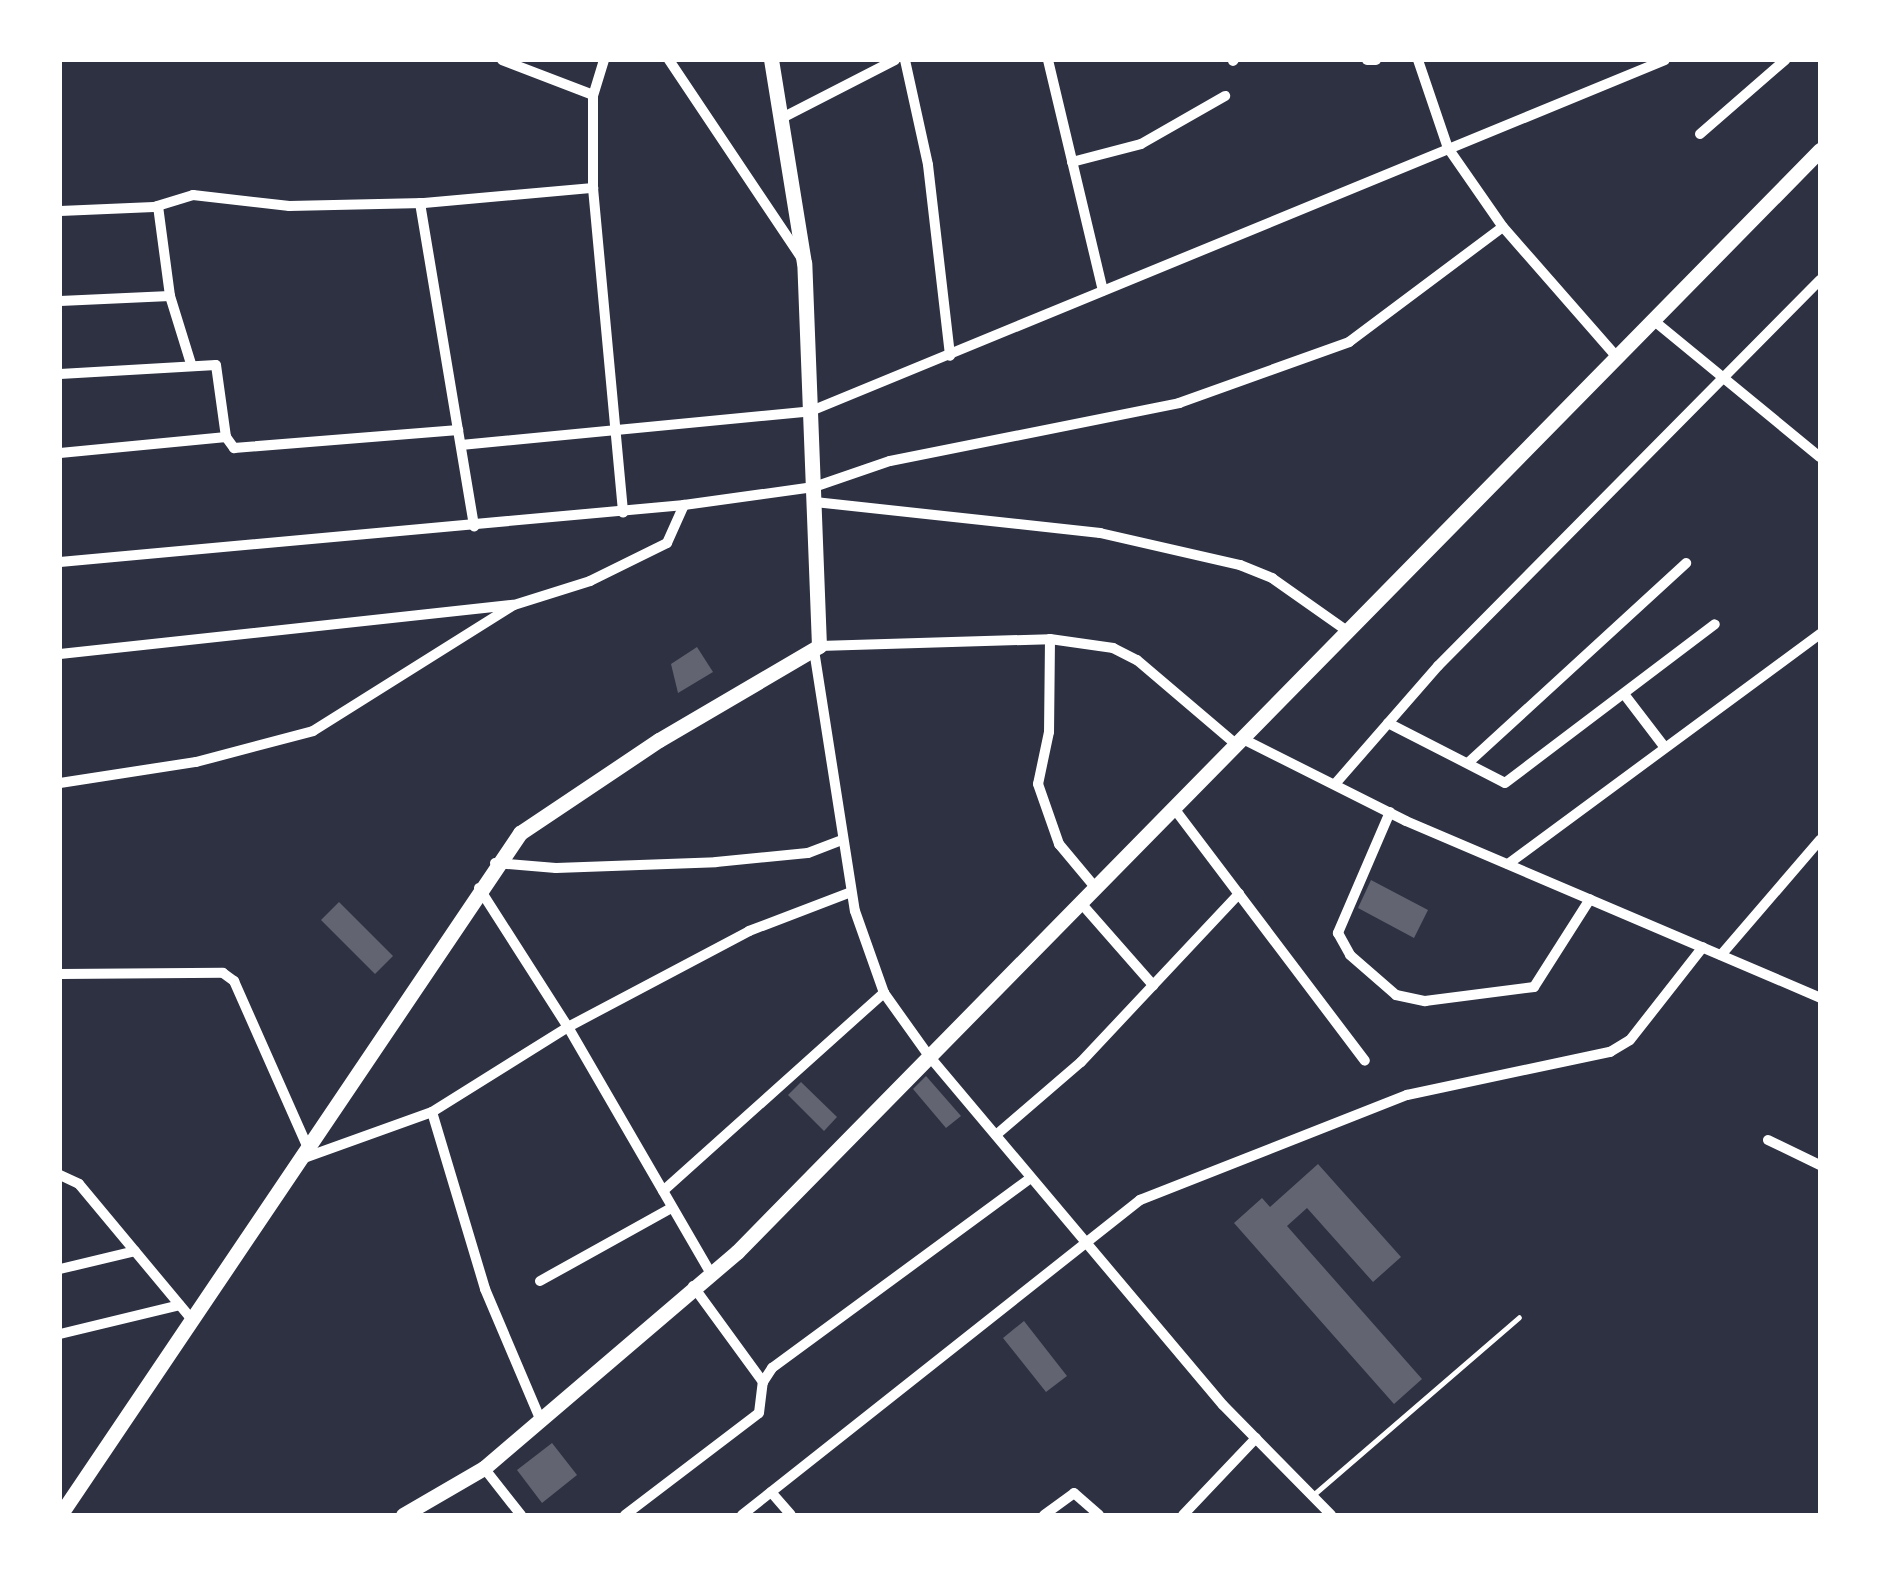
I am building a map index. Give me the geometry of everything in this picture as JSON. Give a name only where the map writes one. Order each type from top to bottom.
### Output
[{"type":"main road","points":[[60,1515],[307,1154],[494,863],[556,806],[816,648],[804,262],[770,60]]},
{"type":"main road","points":[[403,1515],[484,1468],[538,1416],[710,1272],[1240,742],[1820,150]]},
{"type":"street","points":[[502,60],[593,95]]},
{"type":"street","points":[[604,60],[593,95],[593,188],[623,513]]},
{"type":"street","points":[[669,60],[804,262]]},
{"type":"street","points":[[782,118],[894,60]]},
{"type":"street","points":[[904,60],[928,165],[950,356]]},
{"type":"street","points":[[1048,60],[1102,291]]},
{"type":"street","points":[[1367,60],[1376,60]]},
{"type":"street","points":[[1418,60],[1448,148],[1503,227],[1616,356]]},
{"type":"street","points":[[461,445],[811,412],[1665,60]]},
{"type":"street","points":[[1700,134],[1785,60]]},
{"type":"street","points":[[1072,162],[1141,144],[1225,96]]},
{"type":"street","points":[[60,210],[158,206],[193,195],[289,206],[420,203],[593,188]]},
{"type":"street","points":[[420,203],[474,527]]},
{"type":"street","points":[[158,206],[170,296],[191,364]]},
{"type":"street","points":[[814,494],[890,461],[1179,403],[1265,377],[1348,342],[1503,227]]},
{"type":"street","points":[[1335,784],[1388,723],[1721,375],[1820,280]]},
{"type":"street","points":[[60,301],[170,296]]},
{"type":"street","points":[[1653,320],[1820,457]]},
{"type":"street","points":[[60,374],[191,364],[220,370],[226,437],[239,448],[458,430]]},
{"type":"street","points":[[60,453],[226,437]]},
{"type":"street","points":[[1810,448],[1820,437]]},
{"type":"street","points":[[60,562],[814,494],[1100,533],[1240,565],[1287,588],[1347,632]]},
{"type":"street","points":[[60,654],[514,605],[590,581],[668,544],[684,505]]},
{"type":"street","points":[[1468,764],[1686,564]]},
{"type":"street","points":[[60,782],[196,762],[313,731],[514,605]]},
{"type":"street","points":[[1388,723],[1505,783],[1715,624]]},
{"type":"street","points":[[1508,864],[1772,664],[1783,667],[1820,634]]},
{"type":"street","points":[[1050,639],[1049,732],[1038,784],[1058,844],[1094,887]]},
{"type":"street","points":[[1331,1515],[1256,1438],[1084,1240],[929,1056],[884,993],[851,892],[816,648],[1050,639],[1126,652],[1240,742],[1390,812],[1820,998]]},
{"type":"street","points":[[1624,694],[1664,745]]},
{"type":"street","points":[[1173,807],[1365,1060]]},
{"type":"street","points":[[1390,812],[1338,933],[1350,955],[1396,995],[1424,1002],[1534,987],[1590,899]]},
{"type":"street","points":[[494,863],[556,868],[716,862],[808,854],[842,840]]},
{"type":"street","points":[[1721,955],[1820,840]]},
{"type":"street","points":[[478,888],[568,1027],[710,1272]]},
{"type":"street","points":[[60,974],[223,972],[234,981],[307,1154],[432,1112],[568,1027],[772,920],[851,892]]},
{"type":"street","points":[[996,1135],[1081,1062],[1239,894]]},
{"type":"street","points":[[1080,902],[1153,985]]},
{"type":"street","points":[[742,1515],[1084,1240],[1169,1186],[1407,1095],[1610,1052],[1630,1040],[1704,947]]},
{"type":"street","points":[[662,1191],[884,993]]},
{"type":"street","points":[[432,1112],[484,1289],[538,1416]]},
{"type":"street","points":[[1768,1140],[1820,1164]]},
{"type":"street","points":[[60,1175],[79,1184],[193,1320]]},
{"type":"street","points":[[625,1515],[759,1413],[763,1382],[772,1368],[1032,1178]]},
{"type":"street","points":[[540,1281],[671,1208]]},
{"type":"street","points":[[60,1270],[136,1251]]},
{"type":"street","points":[[694,1286],[763,1382]]},
{"type":"street","points":[[60,1334],[180,1305]]},
{"type":"street","points":[[1182,1515],[1256,1438]]},
{"type":"street","points":[[484,1468],[521,1515]]},
{"type":"street","points":[[771,1492],[791,1515]]},
{"type":"street","points":[[1044,1515],[1074,1493],[1099,1515]]},
{"type":"lane","points":[[1312,1496],[1519,1317]]},
{"type":"building","points":[[697,647],[713,672],[678,693],[671,664]]},
{"type":"building","points":[[1371,880],[1428,910],[1414,938],[1358,908]]},
{"type":"building","points":[[339,902],[393,956],[375,974],[321,920]]},
{"type":"building","points":[[926,1076],[961,1116],[946,1128],[913,1089]]},
{"type":"building","points":[[801,1082],[837,1117],[824,1131],[788,1095]]},
{"type":"building","points":[[1318,1164],[1401,1257],[1373,1282],[1307,1208],[1287,1226],[1422,1379],[1394,1404],[1234,1223],[1262,1198],[1270,1207]]},
{"type":"building","points":[[1024,1321],[1067,1376],[1046,1392],[1003,1338]]},
{"type":"building","points":[[552,1443],[577,1475],[542,1503],[517,1470]]}]
